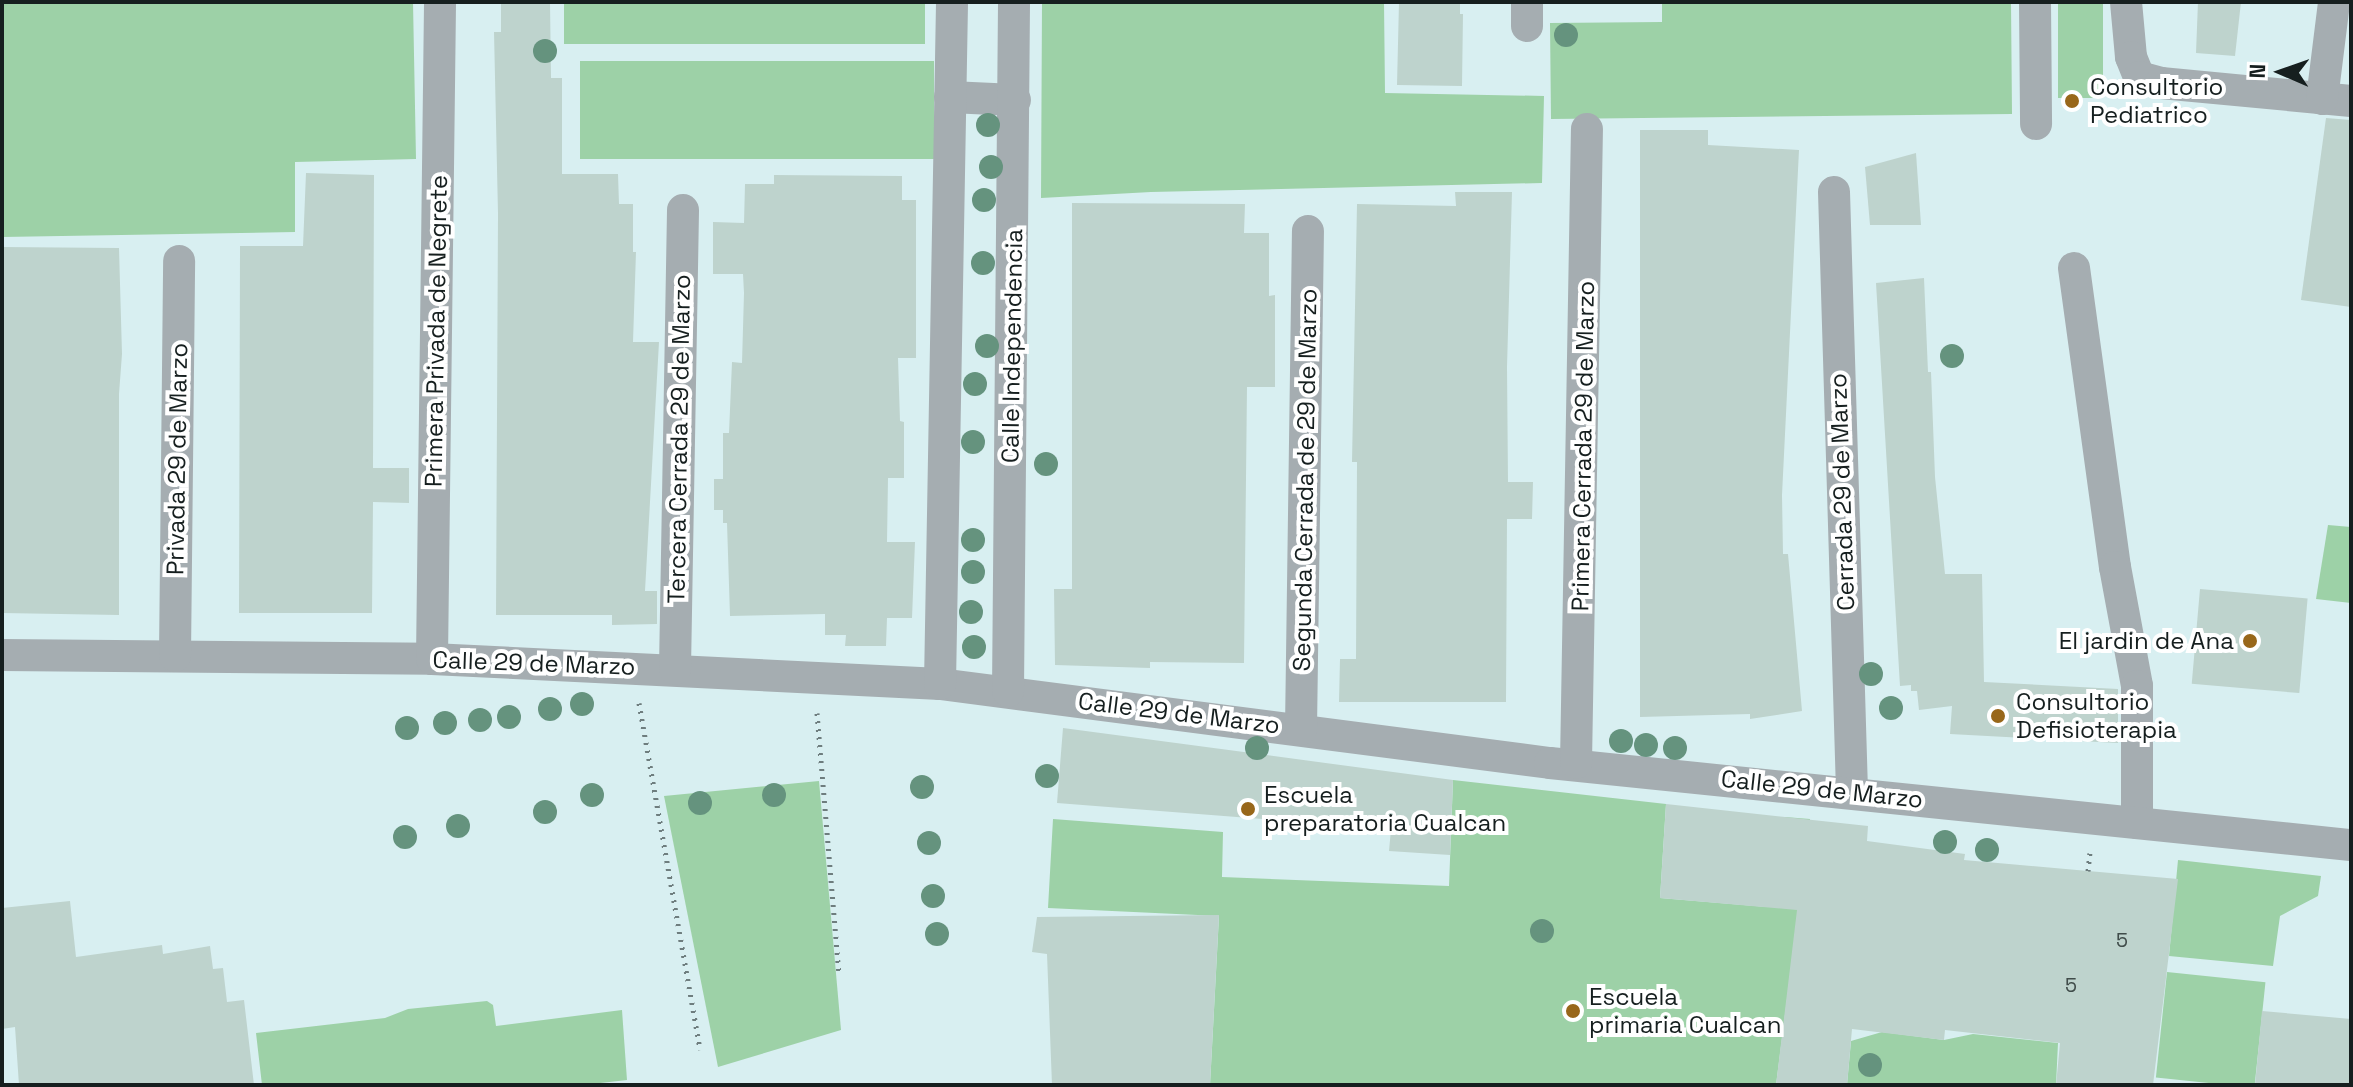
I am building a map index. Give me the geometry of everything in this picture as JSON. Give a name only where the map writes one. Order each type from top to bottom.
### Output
[{"type":"street","name":"Primera Privada de Negrete","points":[[432,659],[440,2]]},
{"type":"street","points":[[940,684],[952,2]]},
{"type":"street","name":"Calle Independencia","points":[[1008,691],[1014,2]]},
{"type":"street","points":[[2035,2],[2036,124]]},
{"type":"street","points":[[2126,2],[2131,57],[2139,77],[2161,83],[2337,100],[2334,2]]},
{"type":"street","points":[[950,97],[1015,100]]},
{"type":"street","name":"Primera Cerrada 29 de Marzo","points":[[1576,763],[1587,129]]},
{"type":"street","name":"Cerrada 29 de Marzo","points":[[1834,192],[1852,792]]},
{"type":"street","name":"Tercera Cerrada 29 de Marzo","points":[[675,669],[683,210]]},
{"type":"street","name":"Segunda Cerrada de 29 de Marzo","points":[[1301,729],[1308,231]]},
{"type":"street","name":"Privada 29 de Marzo","points":[[175,656],[179,261]]},
{"type":"street","points":[[2074,268],[2115,567],[2137,686],[2137,823]]},
{"type":"street","name":"Calle 29 de Marzo","points":[[2,655],[432,659],[940,684],[1550,763],[1576,763],[2351,845]]},
{"type":"path","points":[[632,667],[700,1050]]},
{"type":"path","points":[[813,676],[839,975]]},
{"type":"green space","points":[[2,2],[413,2],[416,159],[295,162],[295,232],[2,237]]},
{"type":"green space","points":[[564,2],[925,2],[925,44],[564,44]]},
{"type":"green space","points":[[1042,2],[1384,2],[1385,93],[1544,96],[1542,183],[1151,192],[1041,198]]},
{"type":"green space","points":[[1662,2],[2011,2],[2012,114],[1551,119],[1550,23],[1662,22]]},
{"type":"green space","points":[[2058,2],[2103,2],[2103,98],[2058,98]]},
{"type":"green space","points":[[580,61],[934,61],[934,159],[580,159]]},
{"type":"green space","points":[[2328,525],[2351,527],[2351,603],[2316,599]]},
{"type":"green space","points":[[1453,780],[1666,804],[1660,898],[1767,907],[1785,817],[1810,819],[1776,1085],[1210,1085],[1219,916],[1048,908],[1053,819],[1223,832],[1222,877],[1449,886]]},
{"type":"green space","points":[[819,781],[841,1030],[718,1067],[664,796]]},
{"type":"green space","points":[[2178,860],[2321,876],[2318,896],[2280,916],[2273,966],[2169,956]]},
{"type":"green space","points":[[2167,972],[2265,982],[2255,1085],[2156,1077]]},
{"type":"green space","points":[[487,1001],[493,1005],[496,1026],[622,1010],[627,1080],[583,1085],[262,1085],[256,1033],[385,1018],[408,1009]]},
{"type":"green space","points":[[1882,1032],[1944,1040],[1973,1034],[2058,1043],[2056,1085],[1847,1085],[1851,1041]]},
{"type":"building","points":[[501,2],[550,2],[551,78],[562,78],[562,174],[618,174],[619,204],[633,204],[633,252],[636,252],[633,342],[659,342],[645,591],[657,591],[657,624],[612,625],[612,615],[496,615],[498,214],[494,32],[501,32]]},
{"type":"building","points":[[1399,2],[1460,2],[1460,14],[1463,14],[1462,86],[1397,85]]},
{"type":"building","points":[[2198,2],[2241,2],[2235,56],[2196,53]]},
{"type":"building","points":[[2326,118],[2351,120],[2351,307],[2301,300]]},
{"type":"building","points":[[1640,130],[1708,130],[1708,145],[1799,150],[1782,495],[1783,554],[1788,554],[1802,711],[1750,719],[1750,714],[1640,717]]},
{"type":"building","points":[[1916,153],[1921,225],[1870,225],[1865,167]]},
{"type":"building","points":[[306,173],[374,175],[373,468],[409,468],[409,503],[373,502],[372,613],[239,613],[240,246],[303,246]]},
{"type":"building","points":[[774,175],[902,176],[902,200],[916,200],[916,358],[898,358],[900,421],[904,422],[904,478],[888,478],[887,542],[915,542],[912,618],[887,618],[886,646],[845,646],[846,635],[825,635],[825,614],[730,616],[727,523],[723,523],[723,510],[714,510],[714,479],[723,479],[723,433],[729,433],[732,362],[742,363],[744,293],[743,274],[713,274],[713,222],[744,223],[745,184],[774,184]]},
{"type":"building","points":[[1455,192],[1512,192],[1507,367],[1508,482],[1533,482],[1532,519],[1507,519],[1506,702],[1339,702],[1340,659],[1356,659],[1357,462],[1352,462],[1357,204],[1456,206]]},
{"type":"building","points":[[1072,203],[1245,204],[1244,233],[1269,233],[1269,296],[1275,295],[1275,387],[1247,387],[1244,663],[1150,662],[1150,668],[1055,665],[1054,589],[1072,589]]},
{"type":"building","points":[[2,247],[119,248],[122,354],[119,394],[119,615],[2,613]]},
{"type":"building","points":[[1924,278],[1935,477],[1945,574],[1982,574],[1984,682],[2118,689],[2118,743],[1950,734],[1952,706],[1919,710],[1917,691],[1911,691],[1911,685],[1900,686],[1876,283]]},
{"type":"building","name":"El jardin de Ana","points":[[2200,589],[2308,598],[2299,693],[2192,684]]},
{"type":"building","points":[[1063,728],[1453,780],[1450,855],[1389,851],[1391,829],[1057,803]]},
{"type":"building","points":[[1666,804],[1868,826],[1867,841],[1965,854],[1964,860],[2178,879],[2153,1085],[2056,1085],[2060,1043],[1945,1030],[1944,1040],[1852,1029],[1847,1085],[1776,1085],[1797,910],[1660,898]]},
{"type":"building","points":[[70,901],[76,957],[162,945],[163,954],[210,946],[213,969],[223,968],[227,1002],[244,1000],[254,1085],[19,1085],[15,1027],[2,1029],[2,908]]},
{"type":"building","points":[[1219,915],[1210,1085],[1052,1085],[1047,954],[1032,952],[1037,917]]},
{"type":"building","points":[[2262,1011],[2351,1019],[2351,1085],[2255,1085]]},
{"type":"place","name":"Consultorio Pediatrico","points":[[2072,101]]},
{"type":"place","name":"El jardin de Ana","points":[[2250,641]]},
{"type":"place","name":"Consultorio Defisioterapia","points":[[1998,716]]},
{"type":"place","name":"Escuela preparatoria Cualcan","points":[[1248,809]]},
{"type":"place","name":"Escuela primaria Cualcan","points":[[1573,1011]]}]
